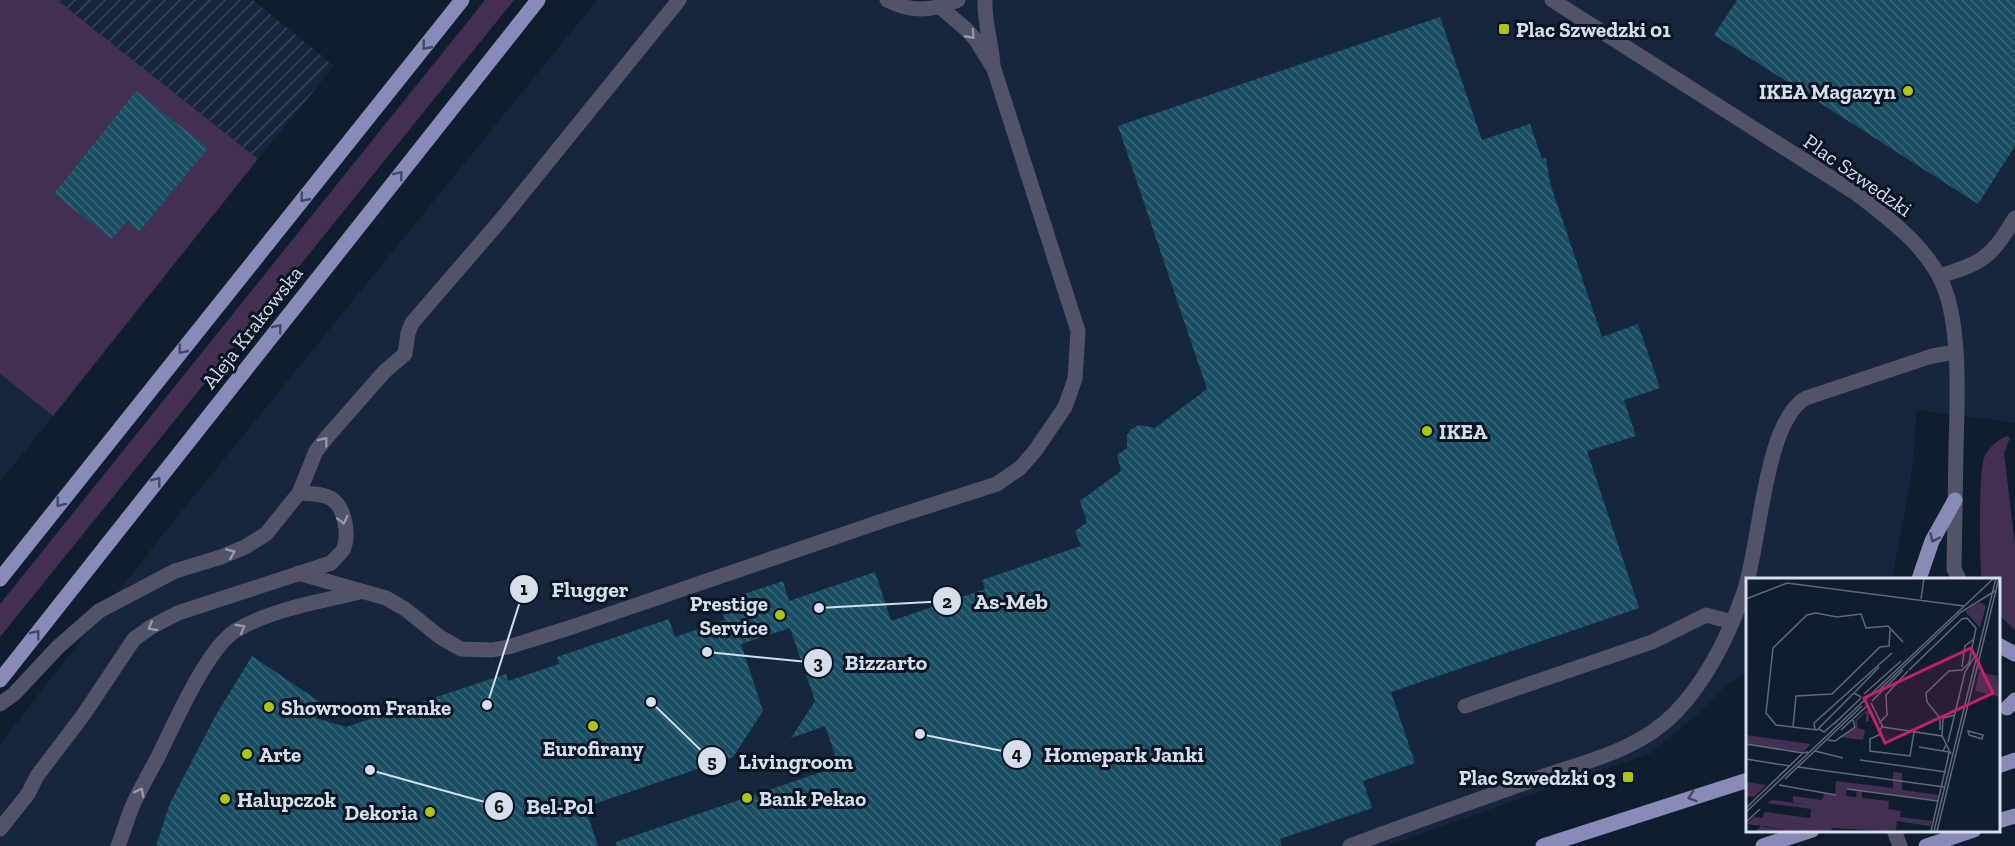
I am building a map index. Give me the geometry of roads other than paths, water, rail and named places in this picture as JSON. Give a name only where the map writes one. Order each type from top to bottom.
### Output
[{"type":"main road","name":"Aleja Krakowska","points":[[0,579],[462,0]]},
{"type":"main road","name":"Aleja Krakowska","points":[[0,680],[537,0]]},
{"type":"main road","points":[[1919,578],[1932,541],[1955,500]]},
{"type":"main road","points":[[2000,646],[2015,654]]},
{"type":"main road","points":[[2000,765],[2015,760]]},
{"type":"main road","points":[[1543,846],[1746,781]]},
{"type":"main road","points":[[2000,820],[2015,816]]},
{"type":"main road","points":[[1763,846],[1809,831]]},
{"type":"main road","points":[[1926,846],[1971,831]]},
{"type":"street","points":[[0,704],[14,694],[58,647],[99,611],[175,571],[221,557],[260,538],[277,522],[299,493],[316,451],[385,371],[405,354],[408,333],[412,324],[500,221],[679,0]]},
{"type":"street","points":[[887,0],[910,8],[928,10],[940,8],[958,0]]},
{"type":"street","points":[[298,573],[386,598],[405,609],[440,637],[461,649],[492,650],[572,627],[997,484],[1020,468],[1035,451],[1065,407],[1075,379],[1078,331],[994,69],[985,0]]},
{"type":"street","name":"Plac Szwedzki","points":[[1552,0],[1857,194],[1909,237],[1928,258],[1947,294],[1952,316],[1957,387],[1954,576]]},
{"type":"street","points":[[940,8],[976,40],[994,69]]},
{"type":"street","points":[[1939,276],[1974,264],[1990,254],[2015,218]]},
{"type":"street","points":[[1747,578],[1762,500],[1780,432],[1790,411],[1806,398],[1921,360],[1954,352]]},
{"type":"street","points":[[0,830],[84,714],[134,639],[178,613],[331,562],[344,549],[346,537],[344,519],[338,505],[326,496],[299,493]]},
{"type":"street","points":[[1350,846],[1637,743],[1675,714],[1710,666],[1732,622],[1746,585]]},
{"type":"street","points":[[118,846],[132,807],[182,707],[204,668],[222,643],[232,633],[255,620],[281,611],[360,592]]},
{"type":"street","points":[[1465,706],[1652,642],[1706,615],[1732,622]]},
{"type":"street","points":[[1894,831],[1900,846]]},
{"type":"place","name":"Plac Szwedzki 01","points":[[1504,29]]},
{"type":"place","name":"IKEA Magazyn","points":[[1908,91]]},
{"type":"place","name":"IKEA","points":[[1427,431]]},
{"type":"place","name":"As-Meb","points":[[819,608]]},
{"type":"place","name":"Prestige Service","points":[[780,615]]},
{"type":"place","name":"Bizzarto","points":[[707,652]]},
{"type":"place","name":"Livingroom","points":[[651,702]]},
{"type":"place","name":"Flugger","points":[[487,705]]},
{"type":"place","name":"Showroom Franke","points":[[269,707]]},
{"type":"place","name":"Eurofirany","points":[[593,726]]},
{"type":"place","name":"Homepark Janki","points":[[920,734]]},
{"type":"place","name":"Arte","points":[[247,754]]},
{"type":"place","name":"Bel-Pol","points":[[370,770]]},
{"type":"place","name":"Plac Szwedzki 03","points":[[1628,777]]},
{"type":"place","name":"Bank Pekao","points":[[747,798]]},
{"type":"place","name":"Halupczok","points":[[225,799]]},
{"type":"place","name":"Dekoria","points":[[430,812]]}]
